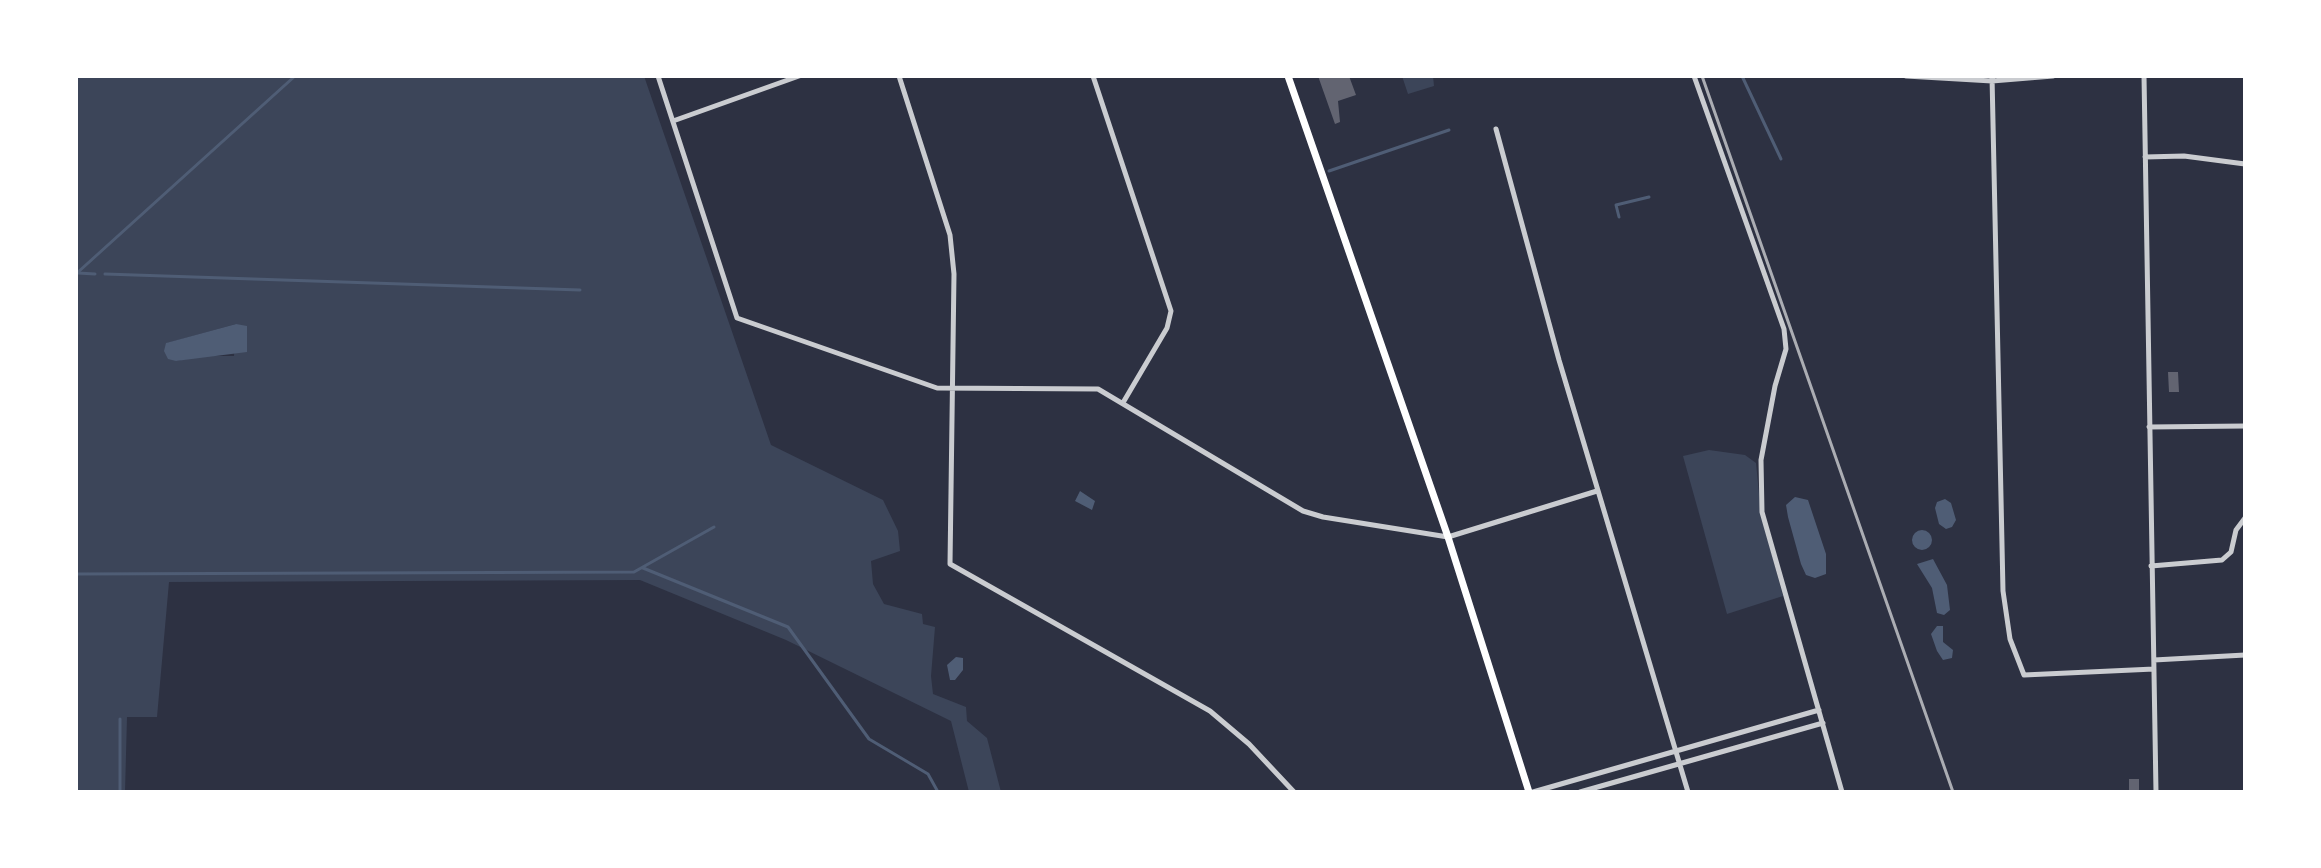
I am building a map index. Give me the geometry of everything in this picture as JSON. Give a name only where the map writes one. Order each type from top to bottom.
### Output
[{"type":"main road","points":[[1288,76],[1448,537],[1531,792]]},
{"type":"street","points":[[658,76],[737,318],[937,388],[1098,389],[1124,401],[1303,511],[1448,537],[1597,491]]},
{"type":"street","points":[[673,121],[799,76]]},
{"type":"street","points":[[899,76],[950,235],[954,390],[950,564],[1210,711],[1249,744],[1294,792]]},
{"type":"street","points":[[1093,76],[1169,294],[1171,311],[1167,328],[1124,401]]},
{"type":"street","points":[[1694,76],[1784,329],[1786,349],[1775,386],[1761,460],[1762,512],[1842,792]]},
{"type":"street","points":[[1906,76],[2053,76]]},
{"type":"street","points":[[2144,76],[2156,792]]},
{"type":"street","points":[[1992,78],[2003,591],[2007,627],[2024,675],[2154,669]]},
{"type":"street","points":[[1496,129],[1597,491],[1688,792]]},
{"type":"street","points":[[2145,157],[2184,156],[2245,164]]},
{"type":"street","points":[[2149,427],[2245,426]]},
{"type":"street","points":[[2151,566],[2222,560],[2231,552],[2236,530],[2245,518]]},
{"type":"street","points":[[2154,660],[2245,655]]},
{"type":"street","points":[[1531,792],[1819,710]]},
{"type":"street","points":[[1580,792],[1823,723]]},
{"type":"shaded area","points":[[76,76],[644,76],[771,445],[883,500],[898,531],[900,551],[871,561],[873,584],[884,604],[922,614],[923,624],[935,627],[931,676],[933,694],[966,707],[967,721],[987,738],[1001,792],[969,792],[951,721],[786,640],[640,580],[169,582],[157,717],[127,717],[125,792],[76,792]],"holes":[[[236,324],[234,356],[202,356],[176,361],[167,343]]]},
{"type":"shaded area","points":[[1402,76],[1433,76],[1434,86],[1408,94]]},
{"type":"shaded area","points":[[236,324],[247,326],[247,352],[176,361],[168,359],[164,351],[166,343]]},
{"type":"shaded area","points":[[1709,450],[1745,455],[1756,463],[1761,514],[1783,596],[1727,614],[1683,456]]},
{"type":"shaded area","points":[[1080,491],[1095,501],[1092,510],[1075,501]]},
{"type":"shaded area","points":[[1795,497],[1808,500],[1826,554],[1826,574],[1815,578],[1806,575],[1801,564],[1788,517],[1786,505]]},
{"type":"shaded area","points":[[1945,499],[1951,503],[1956,520],[1952,527],[1946,529],[1939,524],[1935,508],[1937,502]]},
{"type":"shaded area","points":[[1922,530],[1929,533],[1932,540],[1929,547],[1922,550],[1915,547],[1912,540],[1915,533]]},
{"type":"shaded area","points":[[1933,559],[1947,585],[1950,610],[1944,615],[1937,613],[1932,588],[1917,564]]},
{"type":"shaded area","points":[[1937,626],[1943,626],[1943,642],[1953,650],[1952,658],[1943,660],[1937,651],[1931,634]]},
{"type":"shaded area","points":[[956,657],[963,658],[963,670],[955,680],[950,680],[947,665]]},
{"type":"building","points":[[1318,76],[1349,76],[1356,95],[1338,101],[1340,122],[1335,124]]},
{"type":"building","points":[[2168,372],[2178,372],[2179,392],[2169,392]]},
{"type":"building","points":[[2129,779],[2139,779],[2139,792],[2129,792]]},
{"type":"waterway","points":[[77,273],[295,76]]},
{"type":"waterway","points":[[1742,76],[1781,159]]},
{"type":"waterway","points":[[1329,171],[1449,130]]},
{"type":"waterway","points":[[1619,217],[1616,205],[1649,197]]},
{"type":"waterway","points":[[78,273],[95,274]]},
{"type":"waterway","points":[[105,274],[580,290]]},
{"type":"waterway","points":[[76,574],[634,572],[714,527]]},
{"type":"waterway","points":[[643,568],[788,627],[869,739],[928,774],[938,792]]},
{"type":"waterway","points":[[120,719],[120,792]]},
{"type":"railway","points":[[1702,76],[1953,792]]}]
